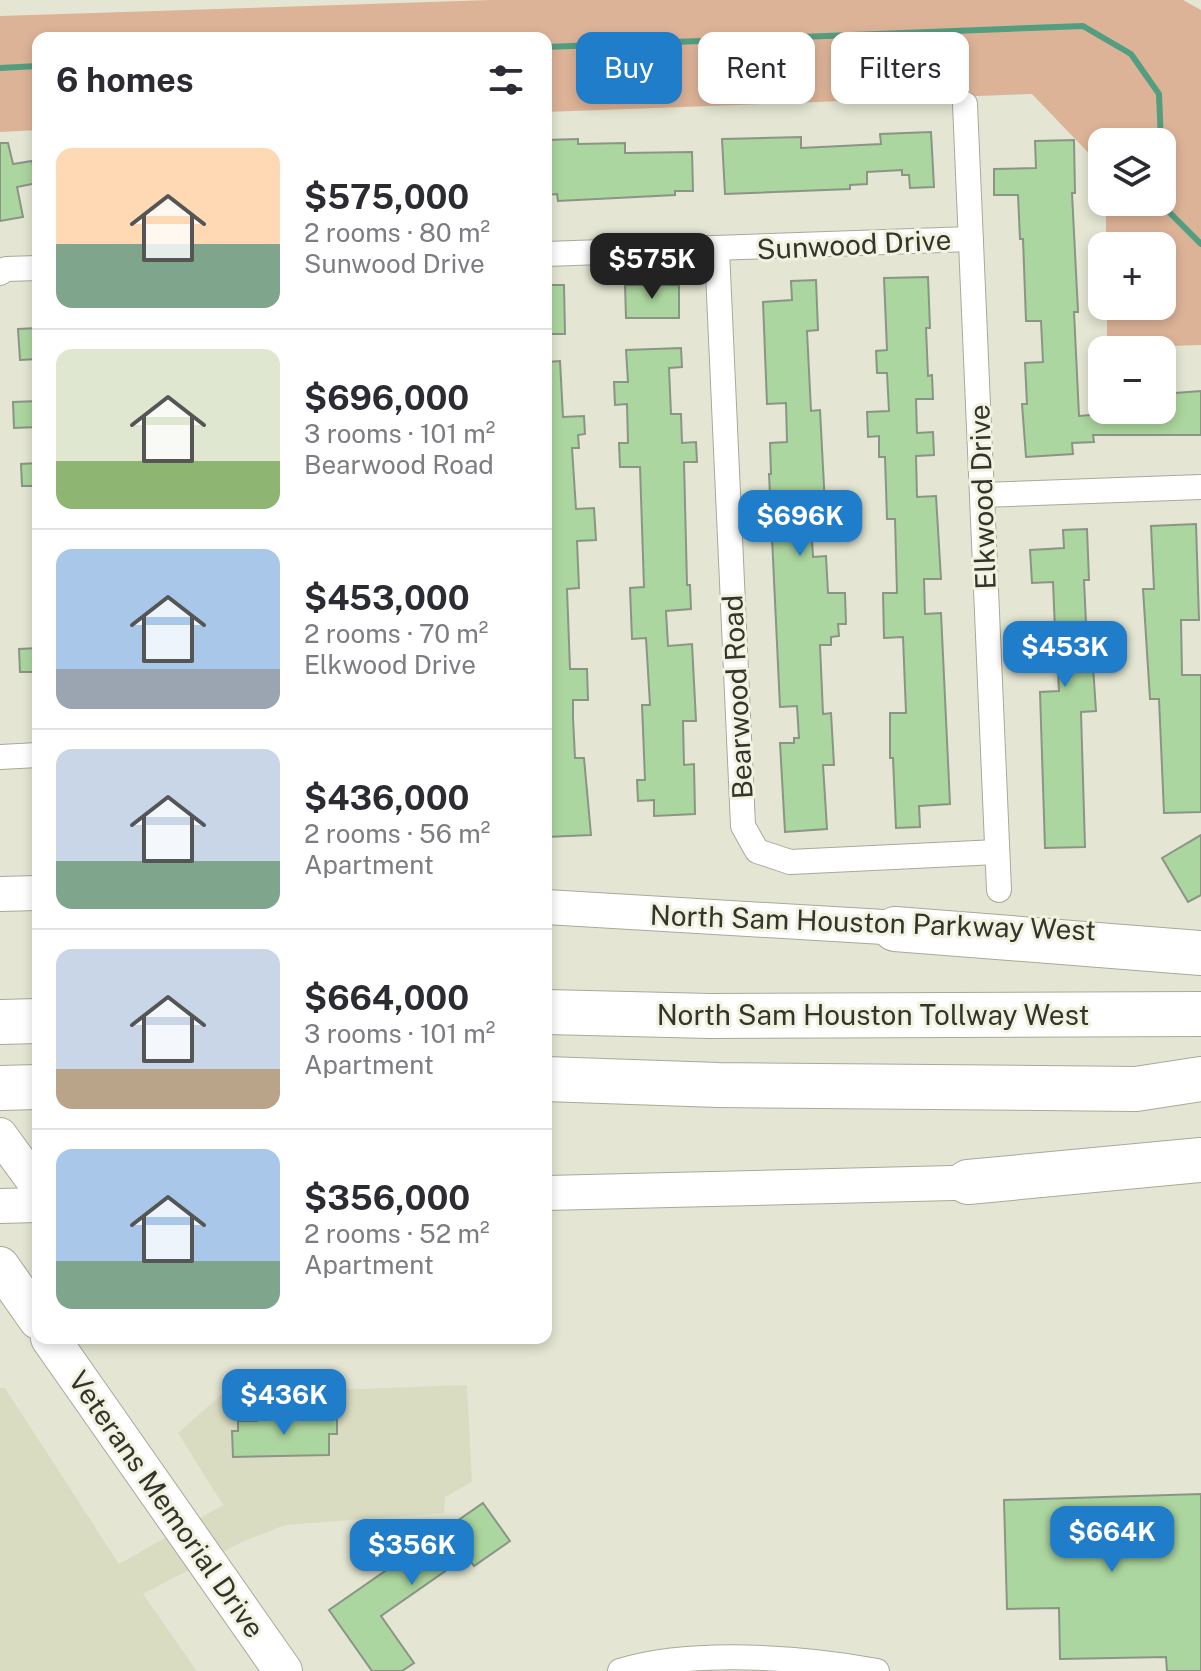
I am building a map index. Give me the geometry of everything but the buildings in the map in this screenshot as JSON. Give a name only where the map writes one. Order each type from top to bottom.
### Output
[{"type":"highway","points":[[895,929],[1201,953]]},
{"type":"highway","name":"North Sam Houston Tollway West","points":[[552,1012],[710,1016],[1201,1014]]},
{"type":"highway","points":[[0,1022],[32,1021]]},
{"type":"highway","points":[[552,1079],[718,1085],[1136,1089],[1201,1079]]},
{"type":"highway","points":[[1136,1089],[1188,1103],[1201,1103]]},
{"type":"highway","points":[[968,1182],[1201,1160]]},
{"type":"main road","points":[[0,894],[32,893]]},
{"type":"main road","name":"North Sam Houston Parkway West","points":[[552,907],[895,929],[1201,933]]},
{"type":"main road","points":[[0,1135],[32,1179]]},
{"type":"main road","points":[[552,1193],[1201,1175]]},
{"type":"main road","points":[[0,1206],[32,1205]]},
{"type":"main road","points":[[0,1266],[32,1311]]},
{"type":"main road","name":"Veterans Memorial Drive","points":[[54,1344],[283,1671]]},
{"type":"main road","points":[[78,1378],[81,1344]]},
{"type":"street","name":"Elkwood Drive","points":[[965,104],[999,890]]},
{"type":"street","name":"Sunwood Drive","points":[[552,254],[971,239]]},
{"type":"street","name":"Bearwood Road","points":[[717,250],[743,826],[757,851],[790,862],[997,852]]},
{"type":"street","points":[[0,273],[6,269],[32,268]]},
{"type":"street","points":[[982,495],[1201,487]]},
{"type":"street","points":[[0,757],[32,755]]},
{"type":"street","points":[[620,1671],[696,1659],[774,1659],[877,1671]]},
{"type":"shaded area","points":[[491,0],[1183,0],[1201,10],[1201,345],[1176,346],[1176,336],[1107,336],[1107,320],[1176,320],[1176,232],[1106,232],[1106,216],[1176,216],[1176,128],[1088,128],[1088,152],[1032,94],[969,96],[969,32],[831,32],[831,101],[815,102],[815,32],[698,32],[698,104],[762,104],[552,112],[552,32],[32,32],[32,130],[0,132],[0,16]]},
{"type":"shaded area","points":[[467,1385],[472,1482],[445,1497],[444,1513],[285,1525],[240,1543],[143,1594],[197,1671],[0,1671],[0,1388],[5,1388],[119,1564],[223,1505],[178,1433],[222,1394]]},
{"type":"waterway","points":[[552,47],[1083,26],[1131,54],[1159,94],[1160,128]]},
{"type":"waterway","points":[[0,68],[32,66]]},
{"type":"waterway","points":[[1173,216],[1201,244]]}]
